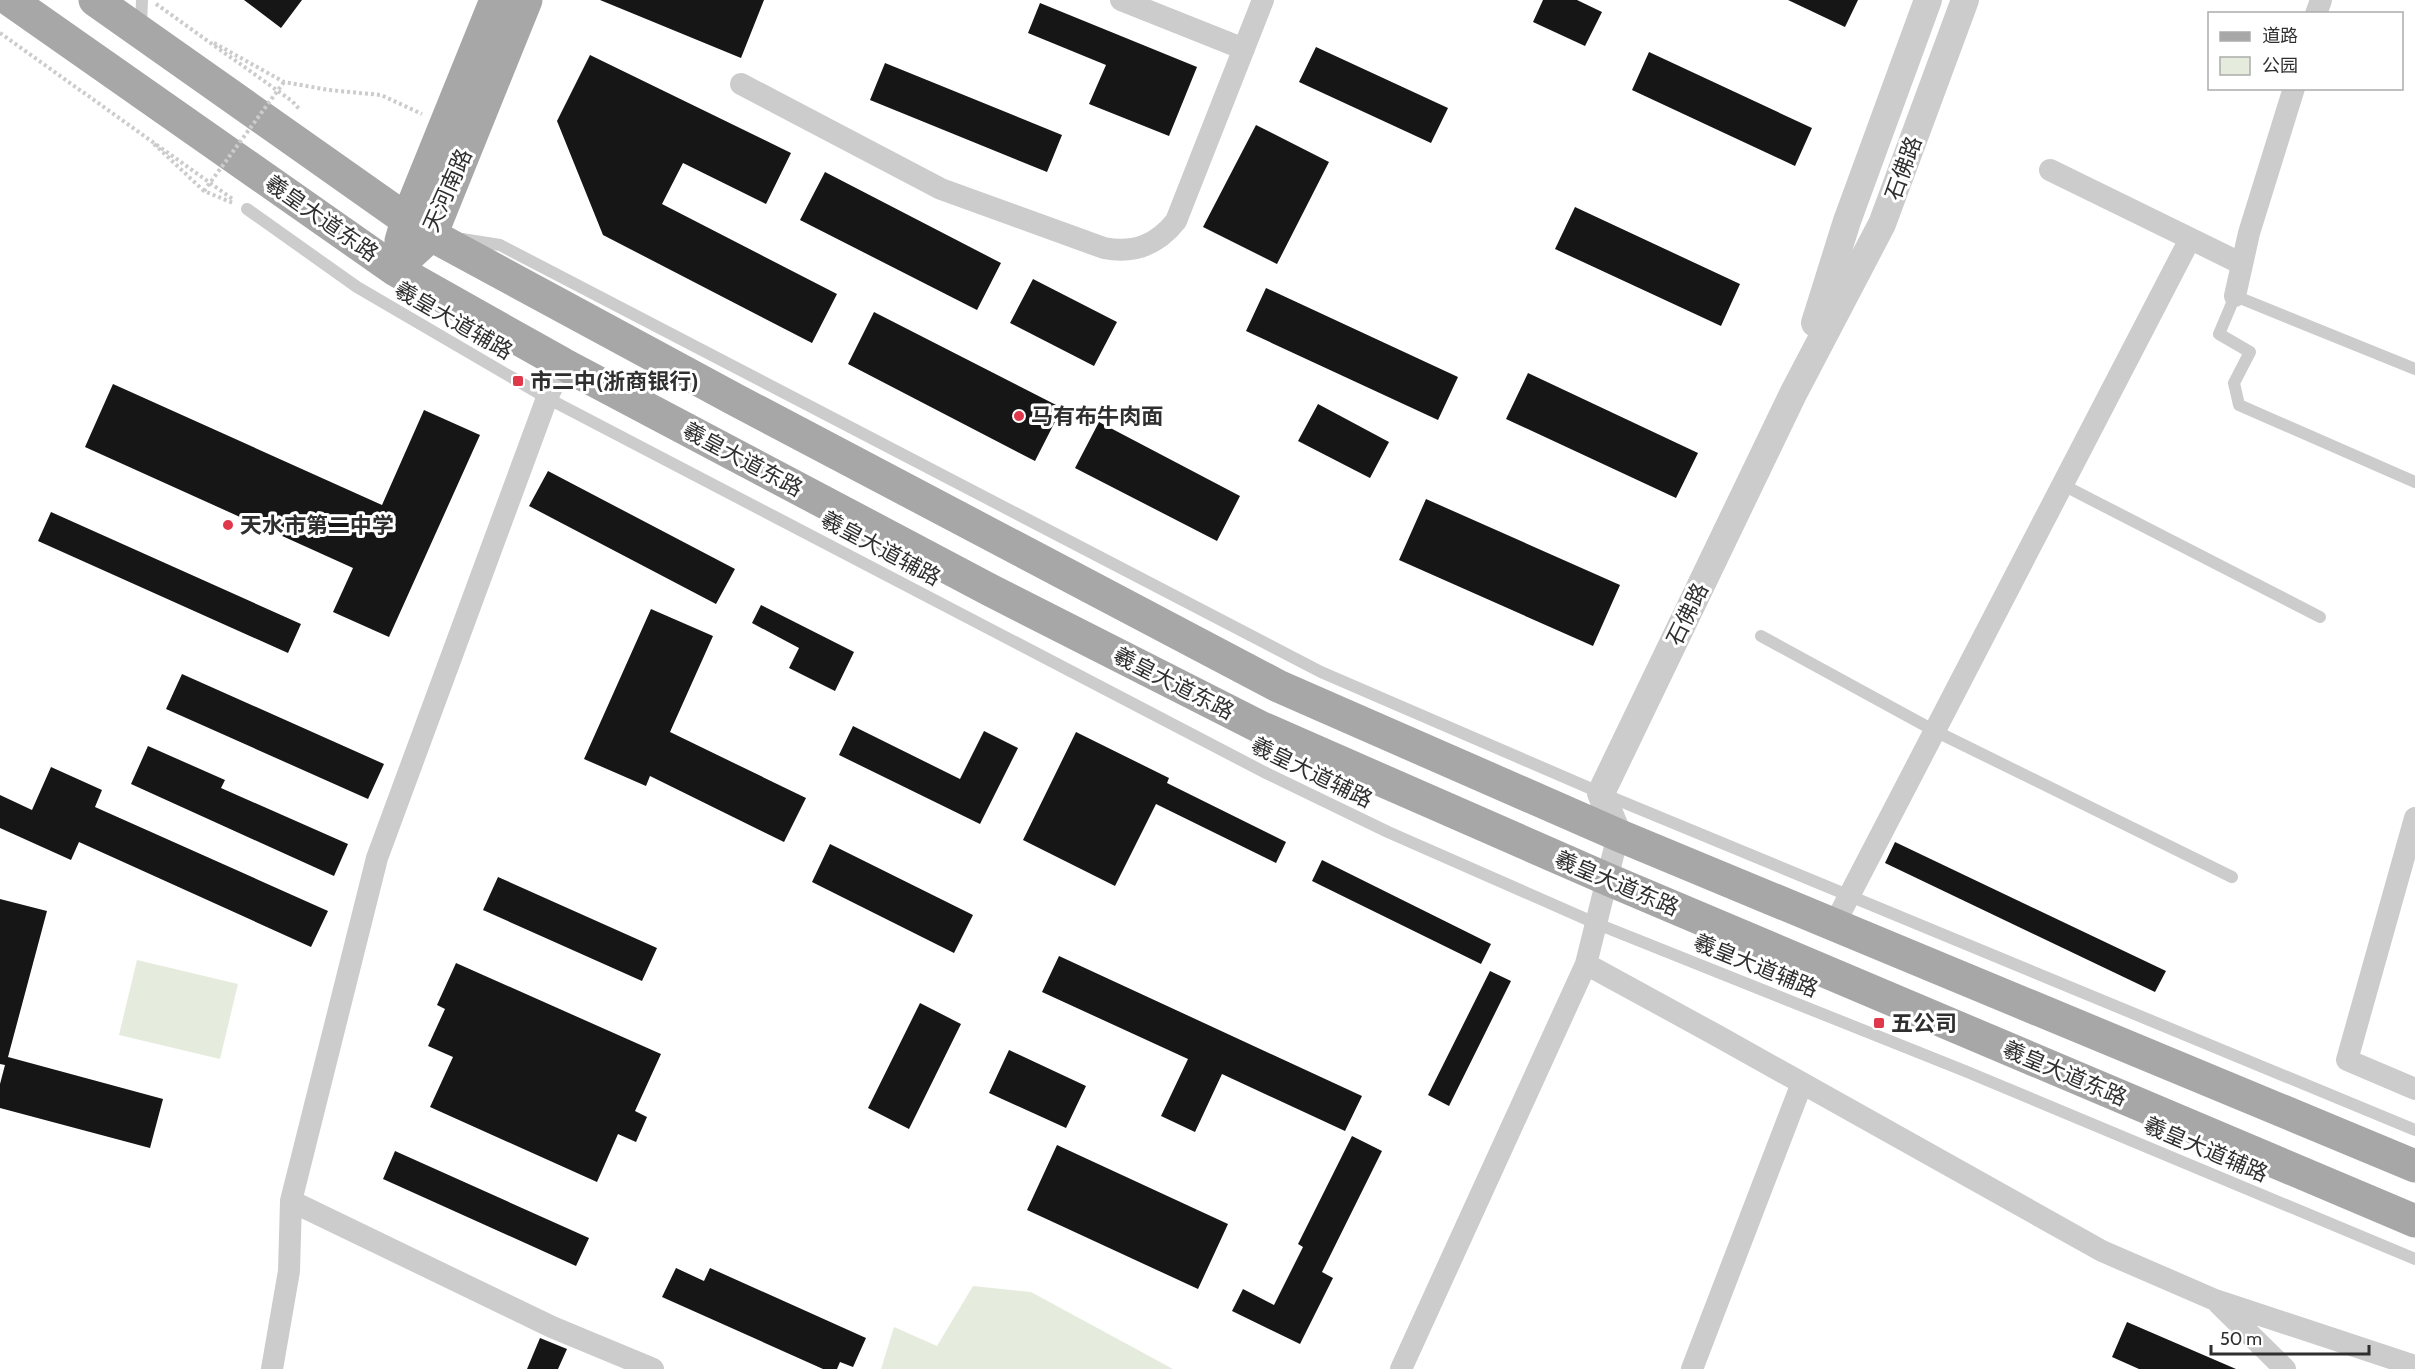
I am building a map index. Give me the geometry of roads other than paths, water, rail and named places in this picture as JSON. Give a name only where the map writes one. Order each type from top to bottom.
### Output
[{"type":"main road","name":"羲皇大道东路","points":[[10,0],[394,269],[563,364],[990,590],[1260,727],[1607,879],[2415,1221]]},
{"type":"main road","name":"羲皇大道东路","points":[[95,0],[419,228],[734,399],[1278,686],[1618,836],[2415,1166]]},
{"type":"main road","name":"天河南路","points":[[419,228],[446,125],[496,0]]},
{"type":"main road","name":"天河南路","points":[[394,269],[419,228],[526,0]]},
{"type":"street","points":[[1121,0],[1244,49]]},
{"type":"street","points":[[741,84],[941,189],[1104,248],[1127,250],[1150,244],[1160,238],[1176,221],[1263,0]]},
{"type":"street","name":"石佛路","points":[[1793,394],[1847,221],[1928,0]]},
{"type":"street","name":"石佛路","points":[[1601,793],[1793,394],[1882,224],[1965,0]]},
{"type":"street","points":[[2235,296],[2250,233],[2293,90]]},
{"type":"street","points":[[2050,170],[2242,264]]},
{"type":"street","points":[[1834,925],[2190,239]]},
{"type":"street","points":[[272,1369],[289,1271],[291,1201],[376,858],[548,398],[563,364]]},
{"type":"street","points":[[1401,1369],[1586,964],[1618,836],[1601,793]]},
{"type":"street","points":[[2415,818],[2347,1060],[2415,1089]]},
{"type":"street","points":[[1586,964],[2102,1251],[2215,1300],[2415,1366]]},
{"type":"street","points":[[1692,1369],[1803,1083]]},
{"type":"street","points":[[291,1201],[552,1327],[653,1369]]},
{"type":"street","points":[[2215,1300],[2285,1369]]},
{"type":"lane","points":[[141,34],[142,0]]},
{"type":"lane","name":"羲皇大道辅路","points":[[247,209],[357,287],[548,398],[1264,772],[1388,832],[1595,923],[1954,1067],[2415,1259]]},
{"type":"lane","points":[[419,228],[500,245],[1322,672],[1601,793],[2415,1130]]},
{"type":"lane","points":[[2415,369],[2235,296],[2219,334],[2250,352],[2234,383],[2240,405],[2415,482]]},
{"type":"lane","points":[[2063,485],[2320,618]]},
{"type":"lane","points":[[1761,636],[1935,731],[2232,877]]},
{"type":"place","name":"市二中(浙商银行)","points":[[518,381]]},
{"type":"place","name":"马有布牛肉面","points":[[1019,416]]},
{"type":"place","name":"天水市第二中学","points":[[228,525]]},
{"type":"place","name":"五公司","points":[[1879,1023]]}]
